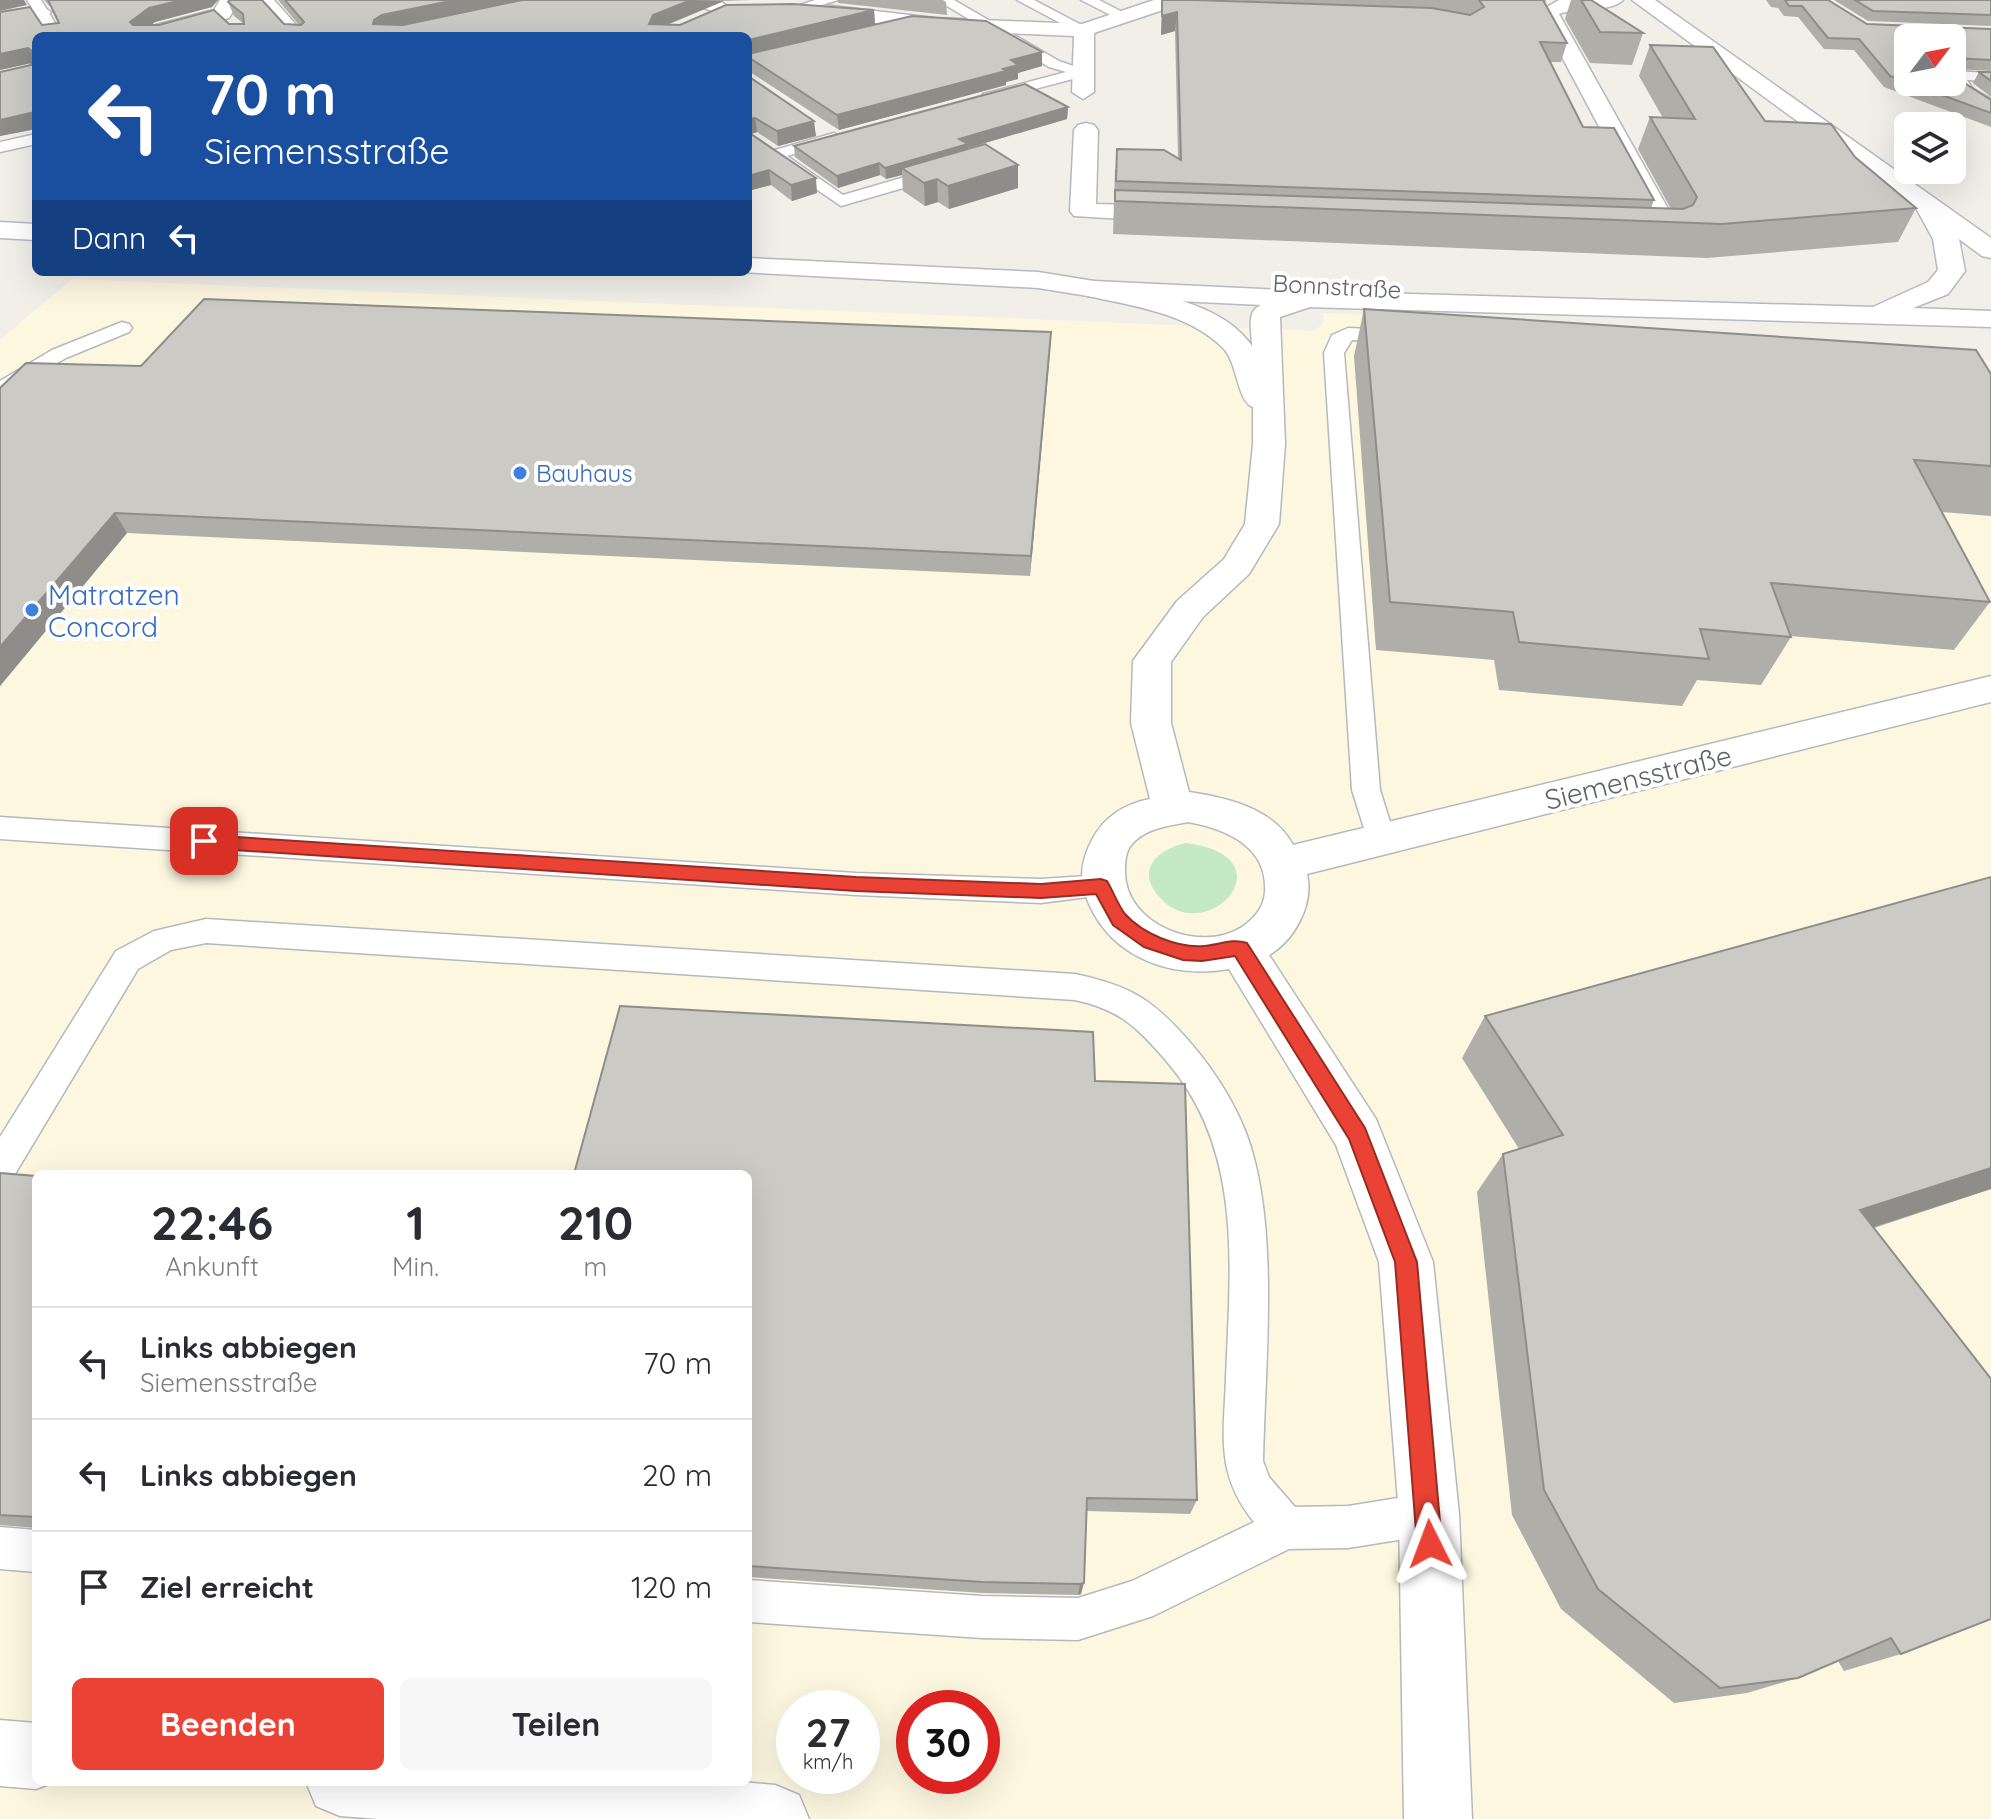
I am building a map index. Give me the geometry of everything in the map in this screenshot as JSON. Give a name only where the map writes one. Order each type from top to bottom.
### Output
[{"type":"street","points":[[0,2],[13,0]]},
{"type":"street","points":[[785,10],[868,23],[912,13],[990,25],[1084,30],[1174,0]]},
{"type":"street","points":[[1609,230],[1668,232],[1548,12],[1567,4],[1613,0]]},
{"type":"street","points":[[1642,0],[1991,250]]},
{"type":"street","points":[[0,19],[38,6]]},
{"type":"street","points":[[1151,8],[1197,10]]},
{"type":"street","points":[[701,10],[749,12]]},
{"type":"street","points":[[157,32],[228,12]]},
{"type":"street","points":[[1078,86],[1084,30]]},
{"type":"street","points":[[1086,130],[1083,211],[1189,215]]},
{"type":"street","points":[[1872,314],[1923,297],[1938,288],[1952,271],[1946,239],[1926,204]]},
{"type":"street","points":[[0,230],[32,232]]},
{"type":"street","name":"Bonnstraße","points":[[752,266],[1038,280],[1094,289],[1306,299],[1991,319]]},
{"type":"street","name":"Bonnstraße","points":[[1038,280],[1075,276],[1234,281],[1466,293],[1635,308]]},
{"type":"street","points":[[1094,289],[1181,312],[1227,336],[1249,362],[1269,444]]},
{"type":"street","points":[[1173,808],[1151,723],[1152,661],[1190,609],[1237,566],[1262,524],[1269,444],[1266,314],[1306,299]]},
{"type":"street","name":"Siemensstraße","points":[[1285,863],[1991,689]]},
{"type":"street","points":[[1173,808],[1219,812],[1236,818],[1262,834],[1285,863],[1288,902],[1270,931],[1240,948],[1202,954],[1183,953],[1150,942],[1119,920],[1101,886],[1101,858],[1111,840],[1131,821],[1173,808]]},
{"type":"street","points":[[1240,948],[1358,1135],[1406,1262],[1429,1514],[1438,1819]]},
{"type":"street","points":[[0,1753],[32,1756]]},
{"type":"street","points":[[362,1786],[480,1807],[775,1819]]},
{"type":"lane","points":[[785,10],[831,0]]},
{"type":"lane","points":[[944,0],[1054,64],[1078,86]]},
{"type":"lane","points":[[1024,0],[1084,30]]},
{"type":"lane","points":[[1088,0],[1125,17]]},
{"type":"lane","points":[[269,1],[296,32]]},
{"type":"lane","points":[[38,6],[54,32]]},
{"type":"lane","points":[[1991,77],[1955,75],[1968,92],[1991,106]]},
{"type":"lane","points":[[978,100],[1078,86]]},
{"type":"lane","points":[[815,124],[842,136],[769,151],[841,201],[957,167]]},
{"type":"lane","points":[[0,147],[32,140]]},
{"type":"lane","points":[[0,390],[59,354],[122,328]]},
{"type":"lane","points":[[1382,841],[1366,790],[1334,353],[1339,339],[1348,334],[1428,338]]},
{"type":"lane","points":[[0,828],[856,884],[1041,891],[1101,886]]},
{"type":"lane","points":[[0,1168],[127,960],[144,946],[171,936],[206,931],[1075,987],[1112,995],[1151,1021],[1187,1062],[1216,1105],[1238,1161],[1249,1245],[1243,1461],[1255,1491],[1286,1528]]},
{"type":"lane","points":[[752,1601],[982,1617],[1078,1619],[1138,1601],[1286,1528],[1348,1527],[1429,1514]]},
{"type":"lane","points":[[0,1548],[32,1551]]},
{"type":"shaded area","points":[[72,279],[1315,331],[1324,322],[1323,313],[1546,323],[1959,354],[1991,361],[1991,1819],[0,1819],[0,340]]},
{"type":"green space","points":[[1186,843],[1218,852],[1234,865],[1237,881],[1229,896],[1214,908],[1195,913],[1175,909],[1156,893],[1151,883],[1149,874],[1154,860],[1168,849]]},
{"type":"building","points":[[48,0],[182,0],[149,8],[130,22],[133,25],[159,25],[214,10],[229,24],[244,24],[243,14],[228,2],[230,0],[262,0],[284,24],[301,25],[304,22],[285,0],[455,0],[382,15],[373,24],[403,25],[522,0],[691,0],[653,15],[649,24],[680,25],[726,5],[793,4],[874,10],[752,39],[752,32],[32,32],[32,51],[28,48],[0,54],[0,12],[30,7],[42,25],[59,23]]},
{"type":"building","points":[[1162,0],[1432,8],[1470,15],[1484,7],[1479,0],[1543,0],[1567,43],[1540,42],[1583,127],[1614,128],[1654,200],[1116,181],[1117,149],[1164,150],[1181,160],[1177,12],[1162,16]]},
{"type":"building","points":[[1581,0],[1591,0],[1643,33],[1600,32]]},
{"type":"building","points":[[1785,0],[1828,0],[1867,24],[1894,25],[1894,77],[1859,39],[1828,38],[1802,6],[1789,6]]},
{"type":"building","points":[[1855,0],[1991,0],[1991,15],[1873,11]]},
{"type":"building","points":[[912,16],[986,21],[1042,52],[1011,60],[1018,65],[1003,69],[1006,71],[837,115],[752,60],[752,53]]},
{"type":"building","points":[[1966,28],[1991,29],[1991,60],[1966,59]]},
{"type":"building","points":[[1650,45],[1713,47],[1765,121],[1831,124],[1855,157],[1916,208],[1722,224],[1115,201],[1115,190],[1683,209],[1693,205],[1697,197],[1650,117],[1695,119]]},
{"type":"building","points":[[32,51],[32,113],[0,120],[0,72],[31,65]]},
{"type":"building","points":[[1979,72],[1991,72],[1991,81]]},
{"type":"building","points":[[752,79],[814,121],[777,131],[752,118]]},
{"type":"building","points":[[1025,84],[1068,107],[959,139],[968,144],[885,168],[879,163],[837,176],[794,146]]},
{"type":"building","points":[[1966,84],[1991,100],[1991,113],[1945,96],[1966,96]]},
{"type":"building","points":[[752,135],[816,178],[791,185],[769,170],[752,175]]},
{"type":"building","points":[[985,144],[1018,165],[948,186],[937,179],[924,183],[902,168]]},
{"type":"building","name":"Bauhaus","points":[[204,299],[1051,332],[1031,556],[115,513],[0,647],[0,388],[26,363],[141,366]]},
{"type":"building","points":[[1364,309],[1976,350],[1991,374],[1991,466],[1914,460],[1990,602],[1771,583],[1791,637],[1700,629],[1709,659],[1519,642],[1513,612],[1390,602]]},
{"type":"building","points":[[1991,877],[1991,1168],[1860,1210],[1991,1379],[1991,1619],[1901,1654],[1891,1638],[1798,1678],[1720,1688],[1598,1589],[1544,1490],[1503,1154],[1563,1135],[1485,1016]]},
{"type":"building","points":[[620,1006],[1093,1032],[1095,1081],[1185,1084],[1197,1500],[1087,1498],[1084,1583],[1080,1584],[982,1582],[752,1566],[752,1170],[575,1170]]},
{"type":"building","points":[[0,1173],[32,1176],[32,1517],[0,1515]]},
{"type":"place","name":"Bauhaus","points":[[520,473]]},
{"type":"place","name":"Matratzen Concord","points":[[32,610]]},
{"type":"route","points":[[204,841],[856,884],[1041,891],[1101,886],[1119,920],[1150,942],[1183,953],[1202,954],[1240,948],[1358,1135],[1406,1262],[1430,1544]]}]
